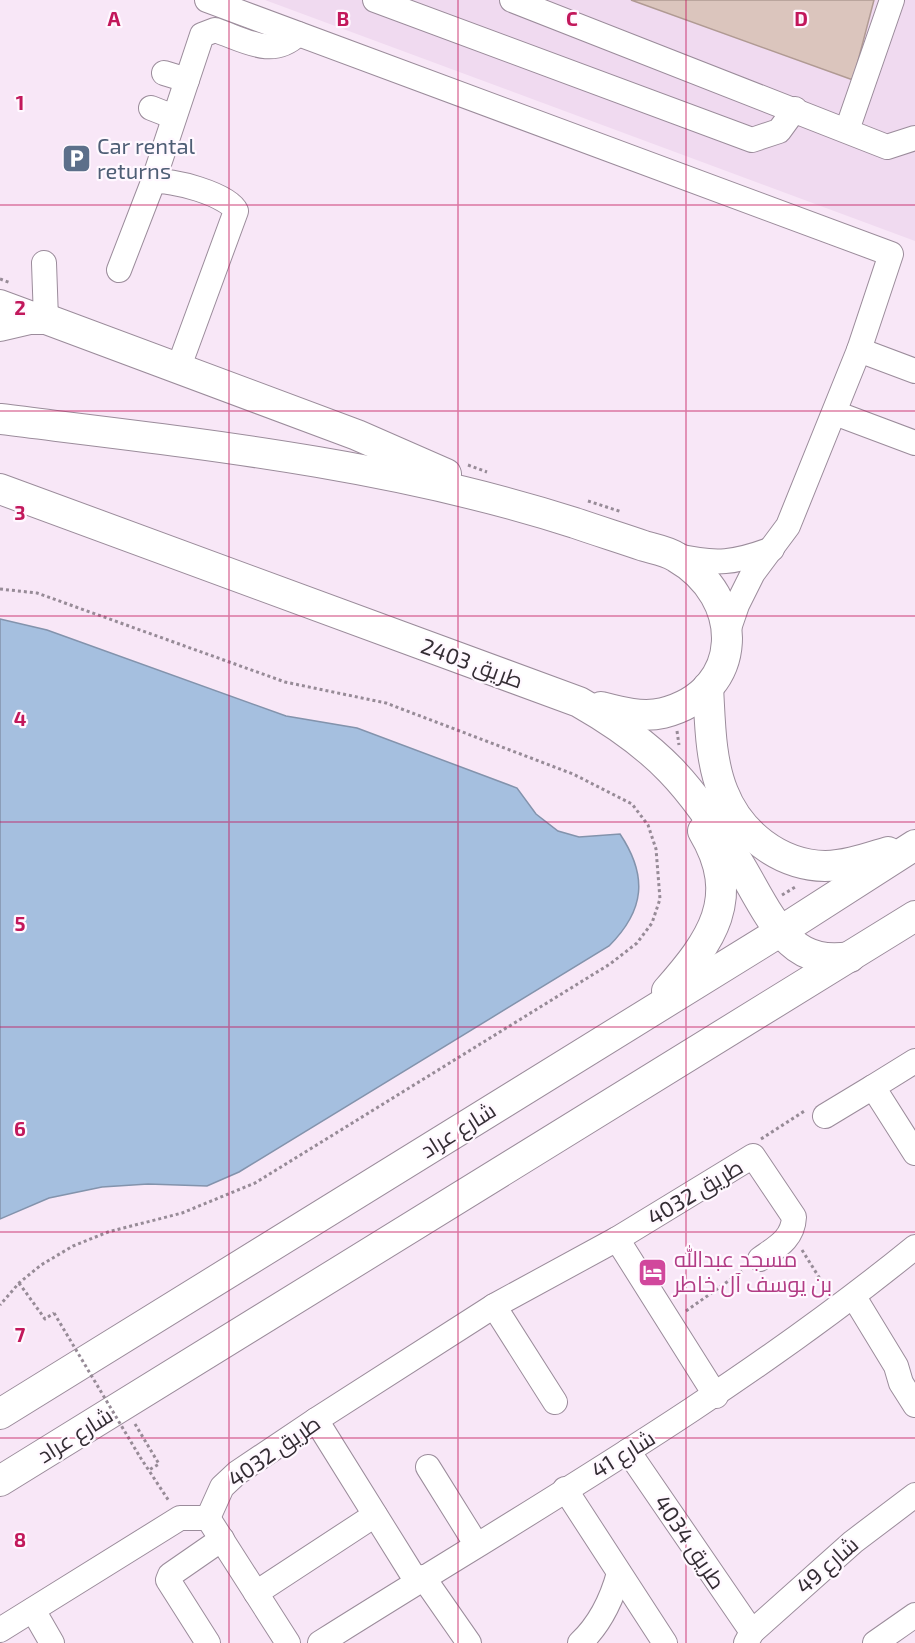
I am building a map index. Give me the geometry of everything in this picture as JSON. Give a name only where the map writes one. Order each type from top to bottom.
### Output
[{"type":"main road","points":[[0,326],[30,319],[46,319],[357,435],[507,501],[675,556],[709,583],[722,604],[728,631],[723,663],[708,687],[685,705],[661,713],[630,714],[579,702]]},
{"type":"main road","points":[[0,419],[323,463],[507,501]]},
{"type":"main road","points":[[0,469],[55,510]]},
{"type":"main road","name":"طريق 2403","points":[[0,489],[579,702],[621,726],[658,755],[683,782],[714,822],[781,931],[794,945],[811,955],[824,958],[850,957]]},
{"type":"main road","points":[[0,505],[55,510]]},
{"type":"main road","points":[[708,687],[714,756],[722,790],[732,812],[746,830],[764,846],[785,857],[826,866],[865,859],[915,840]]},
{"type":"main road","points":[[649,1011],[707,942],[717,920],[721,891],[717,864],[709,841],[687,802],[683,782]]},
{"type":"main road","name":"شارع عراد","points":[[0,1414],[781,931],[915,845]]},
{"type":"main road","name":"شارع عراد","points":[[0,1481],[915,916]]},
{"type":"street","points":[[207,0],[891,254],[859,350],[788,526],[749,580],[728,631]]},
{"type":"street","points":[[375,0],[752,140],[766,138],[778,131],[795,109]]},
{"type":"street","points":[[512,0],[795,109],[887,147],[915,138]]},
{"type":"street","points":[[847,130],[892,0]]},
{"type":"street","points":[[119,270],[152,186],[202,35],[215,30],[262,46],[278,48],[289,43],[298,34]]},
{"type":"street","points":[[164,73],[187,80]]},
{"type":"street","points":[[151,108],[174,117]]},
{"type":"street","points":[[152,186],[167,181],[180,183],[229,202],[236,211],[171,366]]},
{"type":"street","points":[[0,302],[46,319],[44,263]]},
{"type":"street","points":[[859,350],[915,371]]},
{"type":"street","points":[[835,413],[915,443]]},
{"type":"street","points":[[675,556],[703,562],[730,562],[774,548]]},
{"type":"street","points":[[825,1116],[915,1061]]},
{"type":"street","points":[[873,1087],[915,1154]]},
{"type":"street","name":"طريق 4032","points":[[208,1518],[222,1487],[237,1473],[316,1420],[494,1306],[617,1239],[753,1156],[792,1210],[794,1225],[791,1233]]},
{"type":"street","points":[[760,1259],[785,1241],[791,1233]]},
{"type":"street","points":[[617,1239],[716,1396]]},
{"type":"street","name":"شارع 41","points":[[320,1643],[716,1396],[847,1303],[915,1247]]},
{"type":"street","points":[[847,1303],[896,1366],[901,1383],[915,1405]]},
{"type":"street","points":[[494,1306],[555,1402]]},
{"type":"street","points":[[316,1420],[375,1515],[469,1643]]},
{"type":"street","name":"طريق 4034","points":[[628,1451],[749,1638]]},
{"type":"street","points":[[428,1467],[477,1544]]},
{"type":"street","points":[[565,1489],[665,1643]]},
{"type":"street","name":"شارع 49","points":[[749,1638],[853,1542],[915,1495]]},
{"type":"street","points":[[256,1593],[375,1515]]},
{"type":"street","points":[[0,1630],[180,1518],[208,1518],[285,1642]]},
{"type":"street","points":[[208,1643],[168,1580],[170,1575],[222,1539]]},
{"type":"street","points":[[580,1643],[589,1634],[612,1598],[619,1573]]},
{"type":"street","points":[[33,1610],[52,1643]]},
{"type":"street","points":[[875,1643],[915,1615]]},
{"type":"path","points":[[0,589],[37,593],[285,682],[386,703],[573,774],[632,804],[648,825],[656,849],[660,874],[660,899],[652,923],[638,943],[610,964],[255,1183],[182,1213],[108,1232],[73,1246],[41,1265],[19,1283],[0,1305]]},
{"type":"path","points":[[753,1156],[748,1148],[815,1104],[825,1116]]},
{"type":"path","points":[[791,1233],[847,1303]]},
{"type":"path","points":[[670,1322],[760,1259]]},
{"type":"path","points":[[19,1283],[45,1319],[54,1313],[140,1457],[180,1518]]},
{"type":"path","points":[[130,1416],[159,1464],[149,1470]]},
{"type":"shaded area","points":[[265,0],[915,0],[915,241]]},
{"type":"water","points":[[0,619],[47,630],[286,716],[357,728],[517,788],[536,814],[558,831],[579,837],[620,834],[629,849],[638,878],[636,906],[630,919],[609,946],[239,1172],[207,1186],[148,1184],[102,1187],[49,1198],[0,1219]]},
{"type":"building","points":[[631,0],[874,0],[853,80]]},
{"type":"place","name":"Car rental returns","points":[[76,159]]},
{"type":"place","name":"مسجد عبدالله بن يوسف آل خاطر","points":[[653,1272]]}]
